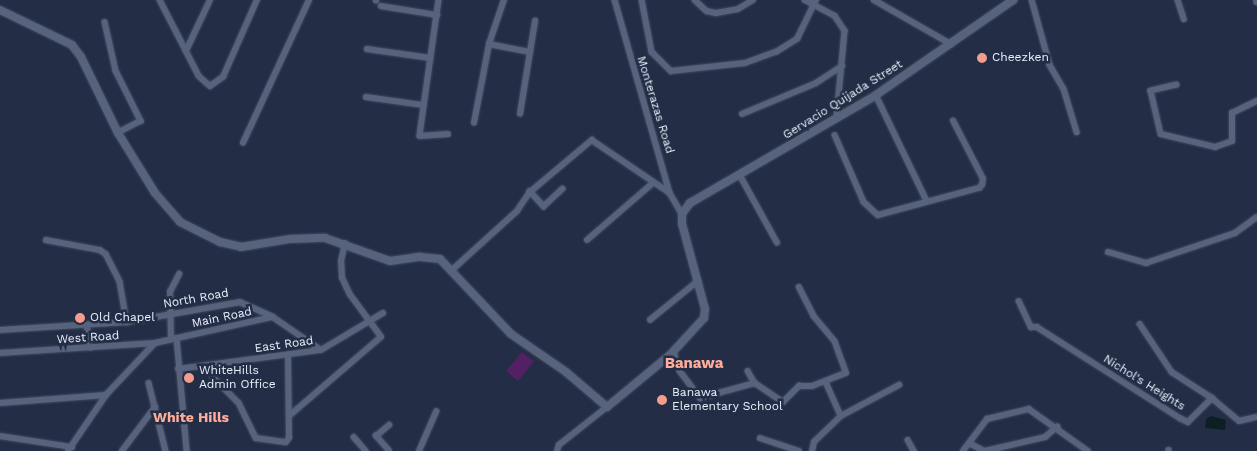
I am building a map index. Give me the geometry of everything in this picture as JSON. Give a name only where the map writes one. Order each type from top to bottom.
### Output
[{"type":"street","points":[[160,0],[202,81],[210,86],[220,81],[257,0]]},
{"type":"street","points":[[186,51],[210,0]]},
{"type":"street","points":[[243,143],[309,0]]},
{"type":"street","points":[[439,0],[420,136],[448,134]]},
{"type":"street","points":[[474,123],[489,44],[504,0]]},
{"type":"street","name":"Monterazas Road","points":[[615,0],[670,193],[682,214]]},
{"type":"street","points":[[642,0],[652,52],[671,71],[745,63],[776,52],[797,39],[815,3]]},
{"type":"street","points":[[695,0],[707,11],[716,13],[738,9],[753,0]]},
{"type":"street","points":[[805,0],[815,3],[835,16],[844,26],[846,38],[836,118]]},
{"type":"street","points":[[874,0],[951,44]]},
{"type":"street","name":"Gervacio Quijada Street","points":[[682,214],[690,204],[876,95],[1013,0]]},
{"type":"street","points":[[1032,0],[1050,65],[1064,89],[1077,132]]},
{"type":"street","points":[[1178,0],[1184,19]]},
{"type":"street","points":[[381,6],[436,15]]},
{"type":"street","points":[[0,10],[72,45],[81,57],[118,133],[168,210],[180,222],[199,232],[241,248],[305,238],[345,242],[390,261],[420,257],[440,259],[511,334],[566,372],[607,407]]},
{"type":"street","points":[[520,114],[535,21]]},
{"type":"street","points":[[105,22],[116,70],[141,120],[118,133]]},
{"type":"street","points":[[489,44],[530,52]]},
{"type":"street","points":[[367,49],[430,58]]},
{"type":"street","points":[[742,114],[816,83],[842,66]]},
{"type":"street","points":[[1177,85],[1151,91],[1161,134],[1215,147],[1232,141],[1232,113],[1257,101]]},
{"type":"street","points":[[876,95],[927,201]]},
{"type":"street","points":[[366,97],[423,105]]},
{"type":"street","points":[[835,135],[871,211],[878,215],[979,188],[982,185],[983,179],[953,121]]},
{"type":"street","points":[[452,270],[517,211],[530,192],[592,140],[670,193]]},
{"type":"street","points":[[740,174],[777,242]]},
{"type":"street","points":[[587,240],[653,182]]},
{"type":"street","points":[[530,192],[544,207],[564,189]]},
{"type":"street","points":[[557,451],[559,445],[674,352],[704,318],[698,281],[684,237],[682,214]]},
{"type":"street","points":[[1108,252],[1146,264],[1236,233],[1257,217]]},
{"type":"street","points":[[46,240],[100,250],[106,254],[120,282],[127,322]]},
{"type":"street","points":[[289,416],[381,337],[368,322],[342,278],[341,261],[345,242]]},
{"type":"street","points":[[180,274],[170,292],[170,314],[187,451]]},
{"type":"street","points":[[650,320],[698,281]]},
{"type":"street","points":[[748,370],[755,383],[783,402],[799,386],[826,382],[847,370],[835,342],[814,317],[799,288]]},
{"type":"street","name":"Nichol's Heights","points":[[1019,301],[1029,326],[1040,329],[1188,422],[1212,398]]},
{"type":"street","name":"North Road","points":[[0,330],[127,322],[240,302],[273,317],[321,350]]},
{"type":"street","name":"East Road","points":[[178,369],[321,350],[383,313]]},
{"type":"street","name":"Main Road","points":[[174,338],[273,317]]},
{"type":"street","points":[[1140,324],[1172,372],[1212,398],[1239,421],[1257,416]]},
{"type":"street","points":[[86,325],[91,348]]},
{"type":"street","name":"West Road","points":[[0,353],[155,343],[174,338]]},
{"type":"street","points":[[0,436],[70,449],[106,395],[155,343]]},
{"type":"street","points":[[674,352],[680,371],[705,398],[755,383]]},
{"type":"street","points":[[202,366],[239,403],[256,438],[288,440],[288,355]]},
{"type":"street","points":[[826,382],[841,416]]},
{"type":"street","points":[[149,383],[166,451]]},
{"type":"street","points":[[812,451],[814,442],[841,416],[899,385]]},
{"type":"street","points":[[0,403],[106,395]]},
{"type":"street","points":[[122,451],[156,407]]},
{"type":"street","points":[[963,451],[987,419],[1029,409],[1057,427],[1088,451]]},
{"type":"street","points":[[419,451],[436,412]]},
{"type":"street","points":[[389,425],[376,436],[389,451]]},
{"type":"street","points":[[969,443],[985,451],[1012,448],[1050,435],[1057,427]]},
{"type":"street","points":[[354,437],[366,451]]},
{"type":"street","points":[[760,438],[799,451]]},
{"type":"street","points":[[908,440],[914,451]]},
{"type":"shaded area","points":[[522,352],[534,361],[518,381],[506,371]]},
{"type":"shaded area","points":[[1211,416],[1226,420],[1225,430],[1205,428],[1206,419]]},
{"type":"place","name":"Cheezken","points":[[982,58]]},
{"type":"place","name":"Old Chapel","points":[[80,318]]},
{"type":"place","name":"WhiteHills Admin Office","points":[[189,378]]},
{"type":"place","name":"Banawa Elementary School","points":[[662,400]]},
{"type":"district","name":"Banawa","points":[[694,364]]},
{"type":"district","name":"White Hills","points":[[191,417]]}]
